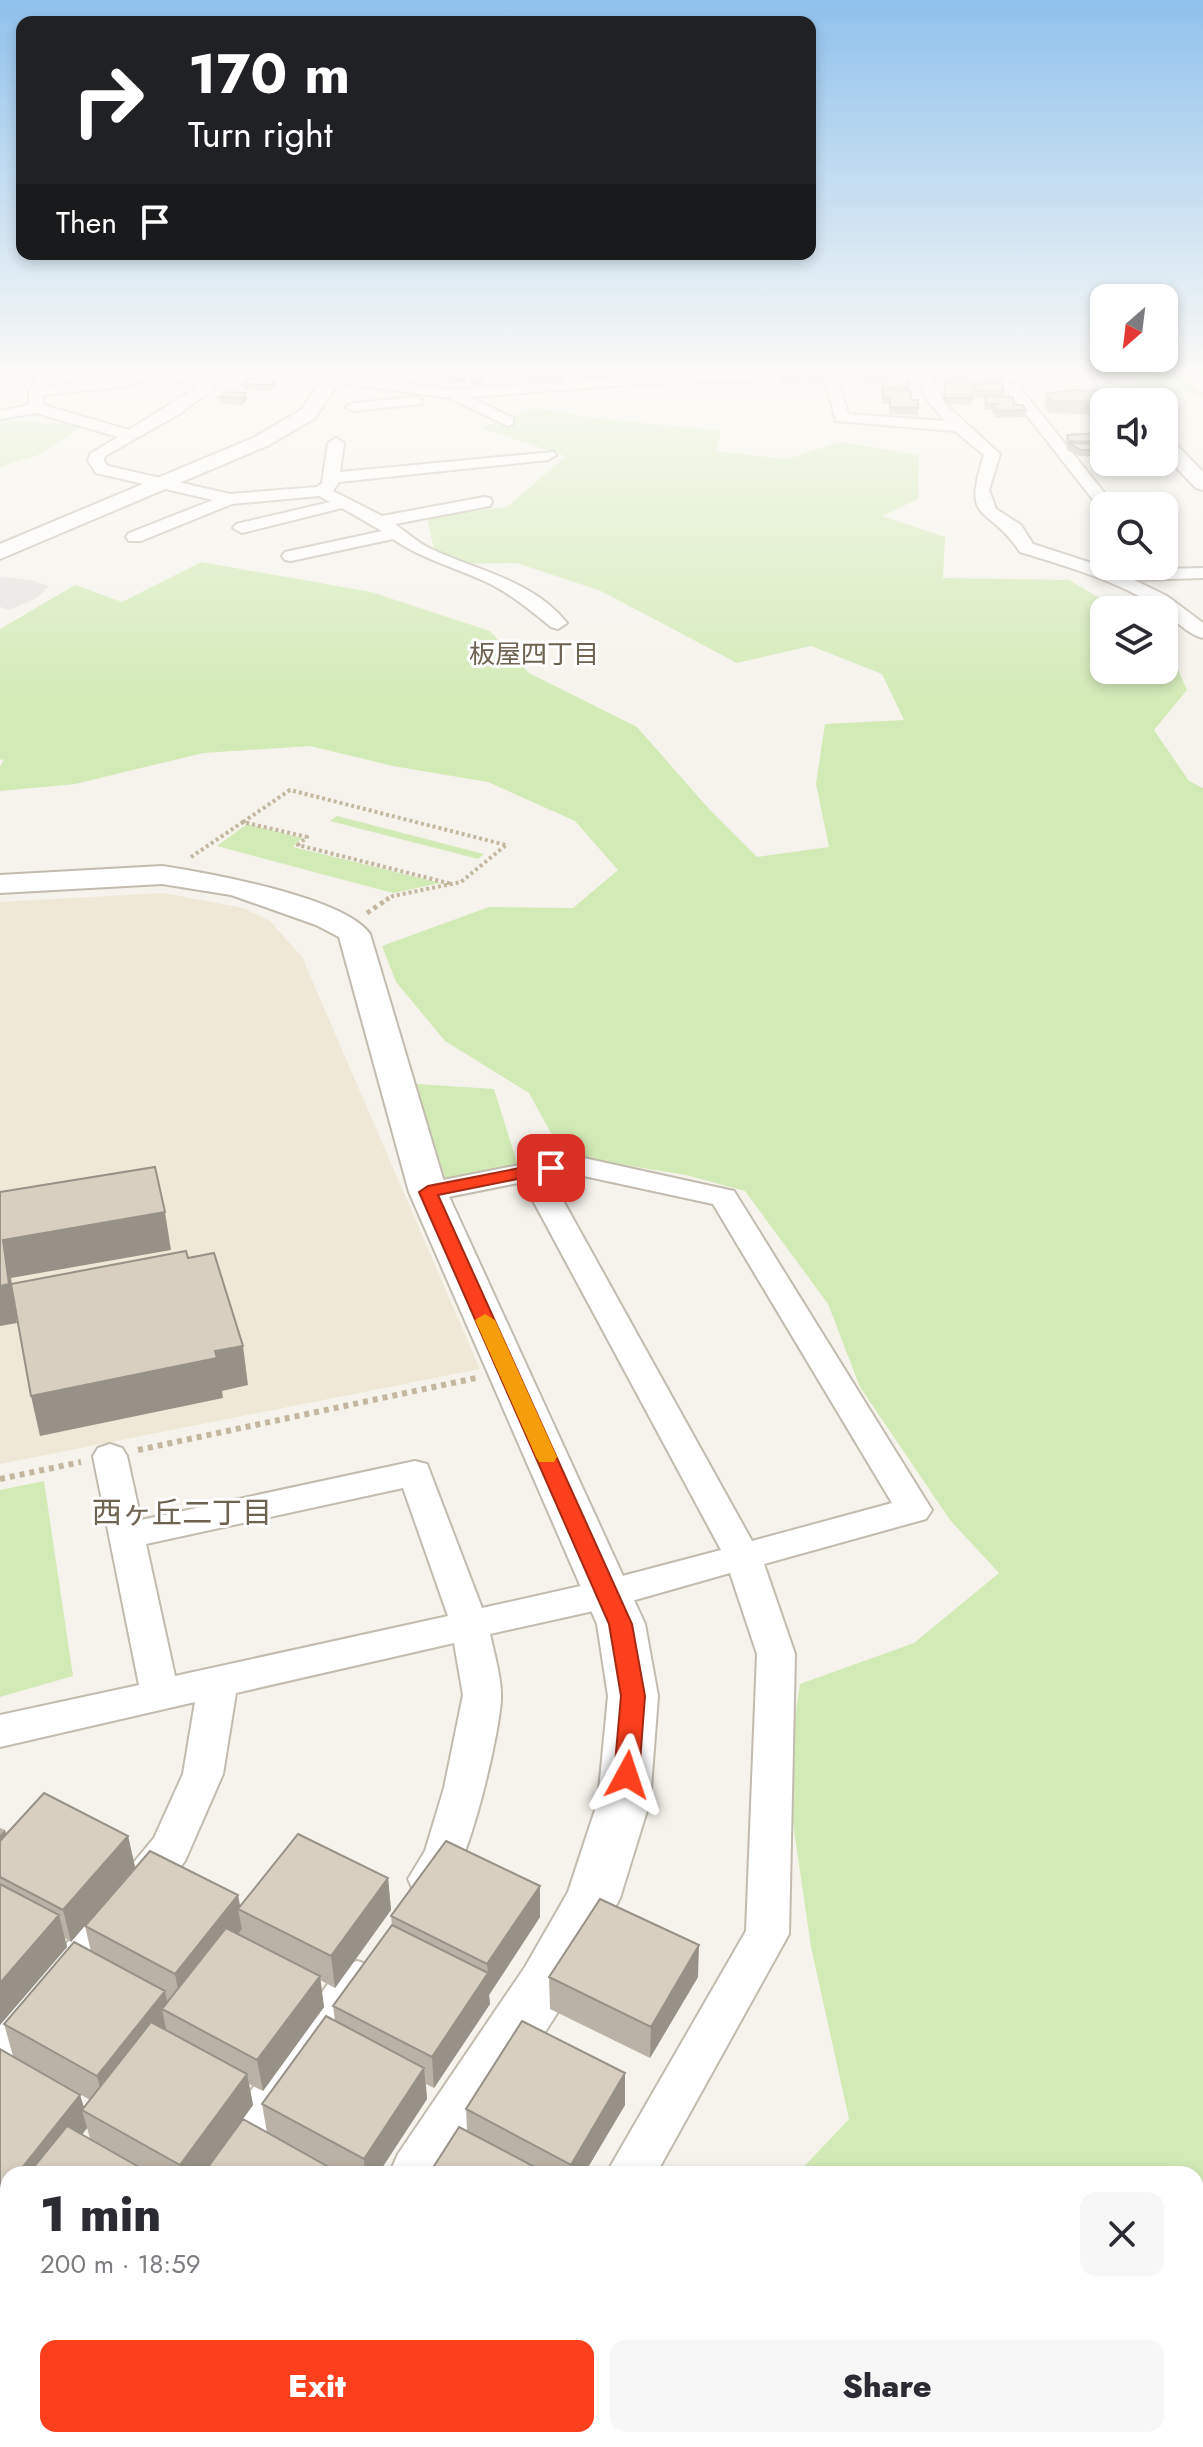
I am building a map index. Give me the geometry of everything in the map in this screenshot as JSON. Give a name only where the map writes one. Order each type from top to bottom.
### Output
[{"type":"street","points":[[0,552],[161,486]]},
{"type":"street","points":[[170,486],[230,499],[267,498],[321,486]]},
{"type":"street","points":[[327,486],[345,504],[380,522],[423,552],[491,577],[523,595],[558,623]]},
{"type":"street","points":[[982,486],[988,512],[1015,529],[1026,548],[1090,569]]},
{"type":"street","points":[[135,537],[230,499]]},
{"type":"street","points":[[380,522],[484,502]]},
{"type":"street","points":[[242,528],[345,504]]},
{"type":"street","points":[[291,556],[396,533]]},
{"type":"street","points":[[1178,571],[1203,573]]},
{"type":"street","points":[[1120,580],[1160,600],[1203,632]]},
{"type":"street","points":[[0,884],[162,875],[237,887],[347,927],[362,953],[428,1192],[621,1624],[633,1696],[624,1801],[593,1898],[559,1959],[424,2166]]},
{"type":"street","points":[[0,1731],[607,1594],[914,1510],[724,1197],[570,1164],[428,1192]]},
{"type":"street","points":[[532,1171],[743,1557],[776,1654],[767,1934],[635,2166]]},
{"type":"street","points":[[110,1456],[160,1695]]},
{"type":"street","points":[[126,1536],[415,1473],[470,1625],[482,1695],[464,1788],[444,1858],[408,1909]]},
{"type":"street","points":[[0,2058],[170,1849],[203,1774],[218,1682]]},
{"type":"street","points":[[225,2166],[381,1947]]},
{"type":"path","points":[[184,862],[290,790],[506,845],[461,882],[393,896],[358,919]]},
{"type":"path","points":[[243,822],[307,837],[298,845],[452,884]]},
{"type":"path","points":[[0,1479],[508,1371]]},
{"type":"shaded area","points":[[0,577],[30,580],[49,586],[37,598],[9,610],[0,607]]},
{"type":"shaded area","points":[[164,893],[243,908],[270,921],[302,957],[480,1369],[0,1464],[0,902]]},
{"type":"green space","points":[[531,486],[918,486],[918,499],[882,516],[945,537],[943,578],[1069,580],[1096,596],[1090,596],[1090,684],[1178,684],[1178,669],[1187,690],[1154,730],[1189,781],[1203,788],[1203,2166],[805,2166],[849,2119],[811,1947],[786,1775],[800,1684],[914,1643],[999,1573],[950,1520],[860,1387],[828,1304],[745,1191],[686,1175],[563,1155],[529,1093],[445,1041],[396,982],[382,946],[489,907],[573,908],[618,870],[575,821],[488,782],[393,766],[310,746],[203,753],[75,784],[0,791],[0,767],[4,759],[0,760],[0,629],[75,585],[122,602],[201,562],[371,592],[490,631],[529,673],[637,727],[709,809],[757,857],[829,847],[816,784],[825,724],[904,720],[882,674],[811,646],[737,663],[601,591],[517,563],[437,564],[427,517],[507,507]]},
{"type":"green space","points":[[337,816],[484,854],[478,859],[330,821]]},
{"type":"green space","points":[[247,824],[302,838],[293,847],[441,883],[393,893],[217,846]]},
{"type":"green space","points":[[386,1082],[494,1089],[519,1169],[434,1184]]},
{"type":"green space","points":[[44,1481],[73,1676],[0,1697],[0,1490]]},
{"type":"building","points":[[155,1167],[165,1212],[3,1240],[9,1284],[0,1286],[0,1192]]},
{"type":"building","points":[[186,1251],[188,1258],[214,1253],[243,1346],[215,1351],[217,1358],[31,1396],[11,1284]]},
{"type":"building","points":[[44,1793],[128,1836],[63,1910],[0,1877],[0,1841]]},
{"type":"building","points":[[298,1834],[388,1878],[331,1956],[238,1909]]},
{"type":"building","points":[[446,1841],[540,1886],[487,1964],[391,1916]]},
{"type":"building","points":[[150,1851],[238,1895],[175,1974],[85,1926]]},
{"type":"building","points":[[0,1884],[59,1915],[0,1983]]},
{"type":"building","points":[[600,1899],[699,1945],[651,2027],[549,1977]]},
{"type":"building","points":[[392,1925],[488,1973],[432,2057],[333,2006]]},
{"type":"building","points":[[226,1928],[320,1976],[257,2060],[162,2009]]},
{"type":"building","points":[[74,1942],[165,1991],[97,2076],[4,2024]]},
{"type":"building","points":[[326,2016],[424,2068],[364,2159],[262,2104]]},
{"type":"building","points":[[522,2021],[625,2073],[571,2165],[466,2109]]},
{"type":"building","points":[[151,2022],[247,2074],[180,2165],[82,2110]]},
{"type":"building","points":[[0,2049],[80,2095],[23,2166],[0,2166]]},
{"type":"building","points":[[243,2119],[327,2166],[209,2166]]},
{"type":"building","points":[[67,2126],[137,2166],[34,2166]]},
{"type":"building","points":[[459,2127],[533,2166],[434,2166]]},
{"type":"slow traffic","points":[[485,1320],[546,1457]]},
{"type":"district","name":"板屋四丁目","points":[[534,654]]},
{"type":"district","name":"西ヶ丘二丁目","points":[[182,1512]]},
{"type":"route","points":[[551,1168],[428,1192],[621,1624],[633,1696],[627,1775]]}]
